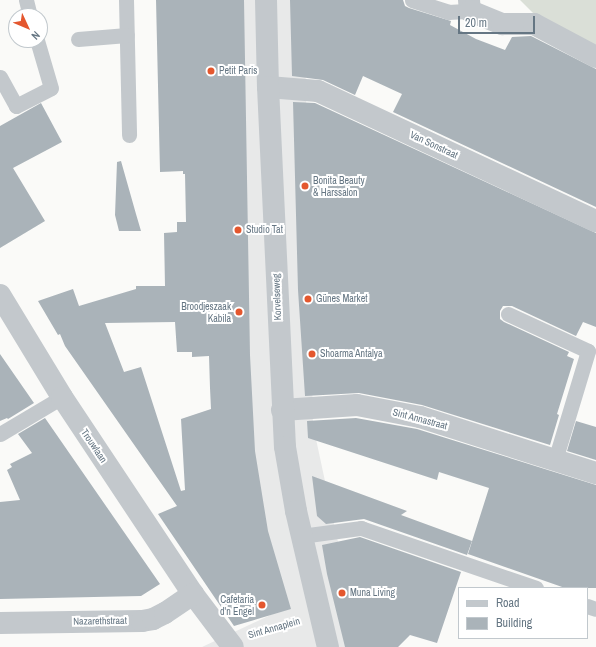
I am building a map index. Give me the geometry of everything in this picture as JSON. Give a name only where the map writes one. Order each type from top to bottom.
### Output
[{"type":"street","name":"Korvelseweg","points":[[266,0],[268,87],[282,410],[289,479],[319,614]]},
{"type":"street","points":[[469,5],[502,24],[534,24],[596,57]]},
{"type":"street","name":"Van Sonstraat","points":[[268,87],[318,91],[596,220]]},
{"type":"street","name":"Trouwlaan","points":[[0,295],[62,398],[194,594]]},
{"type":"street","name":"Sint Annastraat","points":[[282,410],[358,405],[420,417],[596,473]]},
{"type":"street","points":[[194,594],[230,644]]},
{"type":"street","name":"Nazarethstraat","points":[[0,623],[142,621],[153,619],[165,613],[194,594]]},
{"type":"street","points":[[319,614],[328,647]]},
{"type":"lane","points":[[126,0],[129,135]]},
{"type":"lane","points":[[412,0],[448,12],[469,5]]},
{"type":"lane","points":[[78,39],[127,36]]},
{"type":"lane","points":[[0,77],[16,106],[51,88],[39,48]]},
{"type":"lane","points":[[508,314],[592,350],[555,460]]},
{"type":"lane","points":[[0,434],[62,398]]},
{"type":"lane","points":[[301,536],[361,528],[533,587]]},
{"type":"path","name":"Sint Annaplein","points":[[230,644],[319,614]]},
{"type":"shaded area","points":[[233,0],[304,0],[313,425],[344,570],[366,647],[202,647],[281,610],[250,486]]},
{"type":"shaded area","points":[[520,0],[596,0],[596,47],[533,13]]},
{"type":"building","points":[[156,0],[244,0],[250,355],[255,451],[268,531],[291,609],[234,626],[158,514],[177,506],[65,346],[60,334],[58,335],[38,301],[73,289],[79,306],[136,289],[136,286],[165,286],[164,233],[177,232],[177,222],[186,222],[185,174],[183,174],[183,171],[160,172]],"holes":[[[175,322],[177,352],[192,352],[192,357],[209,356],[211,409],[181,419],[185,490],[181,491],[141,367],[124,372],[105,323]]]},
{"type":"building","points":[[290,0],[403,0],[405,6],[409,8],[451,21],[450,25],[476,39],[505,50],[512,37],[531,36],[596,69],[596,207],[393,112],[402,94],[363,76],[355,95],[323,80],[292,76]]},
{"type":"building","points":[[293,102],[315,103],[596,233],[596,327],[583,322],[576,336],[512,306],[503,306],[500,311],[500,319],[504,322],[569,352],[567,356],[574,359],[557,414],[559,415],[550,445],[422,405],[359,393],[305,396],[298,290]]},
{"type":"building","points":[[41,103],[62,142],[13,168],[45,221],[0,248],[0,126]]},
{"type":"building","points":[[121,161],[141,231],[119,231],[115,215],[117,162]]},
{"type":"building","points":[[0,354],[34,403],[8,419],[7,418],[0,421]]},
{"type":"building","points":[[45,418],[160,584],[141,596],[0,599],[0,502],[20,500],[7,470],[12,467],[10,464],[32,453],[18,434]]},
{"type":"building","points":[[356,418],[417,429],[596,485],[596,588],[562,587],[468,554],[489,488],[439,472],[437,480],[308,438],[307,421]]},
{"type":"building","points":[[576,421],[596,427],[596,460],[567,451]]},
{"type":"building","points":[[312,476],[407,511],[401,515],[472,541],[467,555],[364,519],[326,524],[317,516]]},
{"type":"building","points":[[360,537],[461,572],[437,643],[410,635],[398,647],[345,647],[327,574],[322,545]]},
{"type":"place","name":"Petit Paris","points":[[211,71]]},
{"type":"place","name":"Bonita Beauty & Harssalon","points":[[305,186]]},
{"type":"place","name":"Studio Tat","points":[[238,230]]},
{"type":"place","name":"Günes Market","points":[[308,299]]},
{"type":"place","name":"Broodjeszaak Kabila","points":[[239,312]]},
{"type":"place","name":"Shoarma Antalya","points":[[312,354]]},
{"type":"place","name":"Muna Living","points":[[342,593]]},
{"type":"place","name":"Cafetaria d'n Engel","points":[[262,605]]}]
